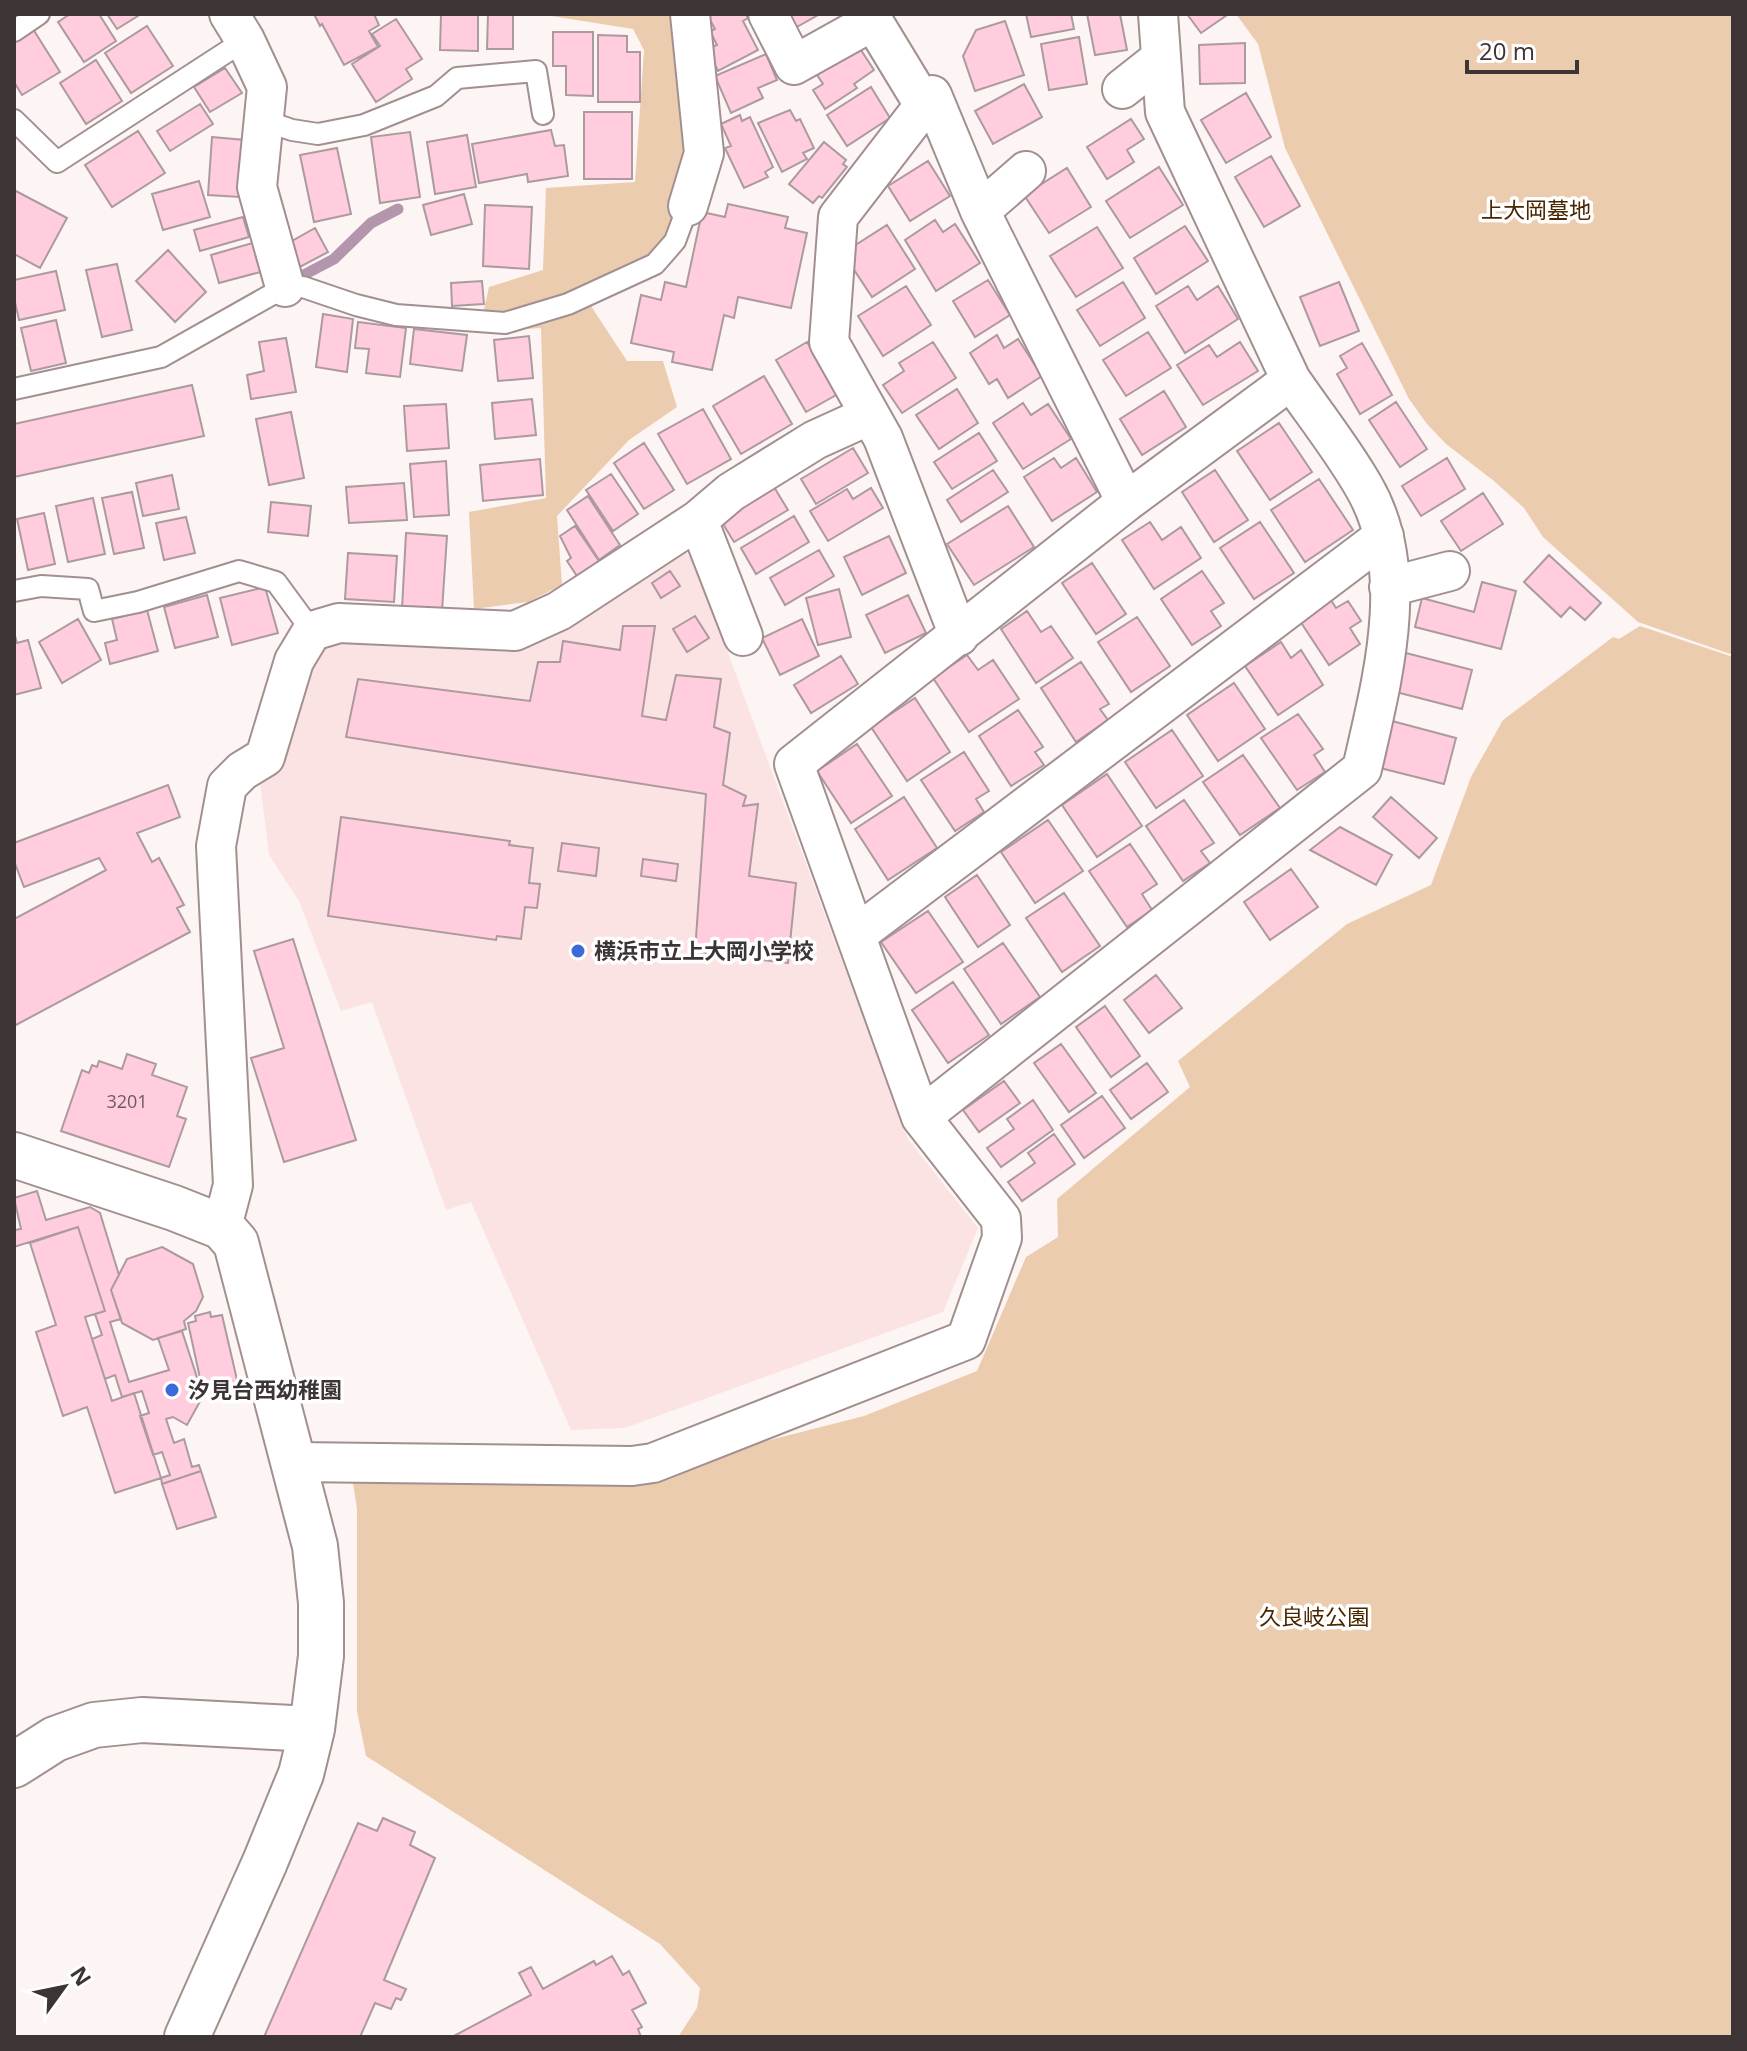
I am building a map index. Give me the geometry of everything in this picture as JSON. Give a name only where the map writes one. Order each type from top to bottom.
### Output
[{"type":"street","points":[[688,206],[704,153],[690,14]]},
{"type":"street","points":[[768,14],[794,65],[873,21],[924,105]]},
{"type":"street","points":[[921,1117],[1362,769],[1391,621],[1384,536],[1365,488],[1291,380],[1165,112],[1158,14]]},
{"type":"street","points":[[237,27],[267,87],[257,187],[285,287]]},
{"type":"street","points":[[1122,89],[1160,59]]},
{"type":"street","points":[[959,636],[883,438],[829,342],[838,217],[932,95],[980,211],[1126,502]]},
{"type":"street","points":[[980,211],[1026,171]]},
{"type":"street","points":[[294,1462],[632,1466],[653,1463],[966,1340],[1002,1238],[1001,1219],[921,1117],[794,764],[1126,502],[1291,380]]},
{"type":"street","points":[[222,1227],[233,1185],[216,846],[227,786],[242,771],[265,757],[294,661],[312,631],[339,623],[515,631],[559,611],[698,520],[731,492],[815,440],[870,415]]},
{"type":"street","points":[[698,520],[743,636]]},
{"type":"street","points":[[856,935],[1384,536]]},
{"type":"street","points":[[1389,587],[1450,571]]},
{"type":"street","points":[[14,1155],[222,1227],[236,1243],[315,1546],[321,1603],[321,1656],[312,1729],[301,1774],[187,2037]]},
{"type":"street","points":[[14,1765],[55,1739],[94,1725],[142,1720],[312,1729]]},
{"type":"lane","points":[[14,31],[39,14]]},
{"type":"lane","points":[[14,120],[57,162],[237,27]]},
{"type":"lane","points":[[263,120],[292,130],[318,134],[364,125],[436,96],[457,78],[536,71],[543,114]]},
{"type":"lane","points":[[14,389],[161,357],[285,287],[303,287],[396,315],[505,323],[568,304],[655,264],[675,241],[688,206]]},
{"type":"lane","points":[[14,591],[41,586],[88,589],[94,611],[138,602],[239,571],[276,582],[312,631]]},
{"type":"shaded area","name":"横浜市立上大岡小学校","points":[[673,547],[692,556],[908,1139],[978,1228],[943,1312],[625,1428],[571,1430],[471,1202],[446,1210],[372,1002],[341,1011],[299,901],[269,855],[259,775],[315,646],[331,635],[526,643]]},
{"type":"green space","points":[[539,14],[678,14],[692,143],[666,259],[591,306],[627,361],[663,361],[677,407],[629,440],[557,516],[562,585],[528,602],[474,609],[469,512],[546,498],[541,328],[479,332],[489,287],[543,270],[546,188],[635,182],[644,50],[633,29]]},
{"type":"green space","name":"上大岡墓地","points":[[1236,14],[1733,14],[1733,655],[1638,622],[1543,537],[1524,508],[1446,444],[1427,424],[1409,399],[1285,148],[1258,44]]},
{"type":"green space","name":"久良岐公園","points":[[1640,626],[1733,657],[1733,2037],[678,2037],[697,2008],[700,1988],[660,1944],[366,1756],[357,1711],[357,1509],[353,1483],[597,1471],[719,1453],[864,1416],[977,1371],[1026,1257],[1058,1237],[1057,1199],[1190,1087],[1178,1061],[1347,924],[1431,885],[1471,777],[1503,720],[1613,637],[1619,639]]},
{"type":"building","points":[[70,14],[99,14],[116,41],[84,62],[58,22]]},
{"type":"building","points":[[107,14],[141,14],[117,29]]},
{"type":"building","points":[[314,14],[374,14],[379,25],[369,31],[378,47],[344,65]]},
{"type":"building","points":[[441,14],[478,14],[478,51],[440,50]]},
{"type":"building","points":[[488,14],[513,14],[513,49],[487,49]]},
{"type":"building","points":[[746,14],[748,18],[743,21],[758,50],[718,71],[707,49],[717,45],[710,31],[715,29],[708,16]]},
{"type":"building","points":[[778,14],[817,14],[818,15],[788,32]]},
{"type":"building","points":[[1026,14],[1071,14],[1074,29],[1031,37]]},
{"type":"building","points":[[1087,14],[1120,14],[1127,50],[1095,55]]},
{"type":"building","points":[[1187,14],[1226,14],[1227,15],[1201,33]]},
{"type":"building","points":[[396,19],[422,59],[406,69],[412,79],[376,102],[352,64],[380,46],[372,34]]},
{"type":"building","points":[[1005,21],[1024,75],[975,91],[963,56],[976,30]]},
{"type":"building","points":[[147,26],[173,66],[131,93],[105,53]]},
{"type":"building","points":[[33,29],[60,72],[22,95],[14,82],[14,41]]},
{"type":"building","points":[[553,32],[593,32],[593,96],[566,95],[566,66],[553,66]]},
{"type":"building","points":[[598,35],[627,36],[627,52],[640,52],[640,102],[598,102]]},
{"type":"building","points":[[1079,37],[1087,84],[1049,90],[1041,44]]},
{"type":"building","points":[[1245,43],[1245,83],[1200,84],[1199,45]]},
{"type":"building","points":[[859,47],[874,70],[854,84],[857,88],[825,109],[813,90],[823,84],[817,75]]},
{"type":"building","points":[[766,54],[777,80],[758,88],[763,98],[731,113],[715,76]]},
{"type":"building","points":[[96,60],[122,101],[86,124],[60,83]]},
{"type":"building","points":[[225,68],[242,93],[210,112],[194,87]]},
{"type":"building","points":[[1024,84],[1042,117],[993,144],[975,111]]},
{"type":"building","points":[[871,87],[890,118],[847,146],[827,115]]},
{"type":"building","points":[[1246,93],[1271,137],[1226,163],[1201,120]]},
{"type":"building","points":[[200,104],[213,124],[170,151],[157,131]]},
{"type":"building","points":[[790,110],[796,121],[800,119],[814,148],[803,153],[807,159],[782,172],[758,123]]},
{"type":"building","points":[[584,112],[632,112],[632,179],[584,179]]},
{"type":"building","points":[[740,115],[742,121],[750,117],[773,167],[765,172],[768,177],[744,188],[725,148],[731,146],[721,124]]},
{"type":"building","points":[[1131,119],[1144,139],[1127,150],[1134,162],[1107,179],[1087,147]]},
{"type":"building","points":[[551,130],[555,146],[564,145],[568,176],[528,182],[527,174],[479,183],[472,144]]},
{"type":"building","points":[[138,131],[165,173],[112,207],[85,165]]},
{"type":"building","points":[[410,132],[420,197],[380,203],[371,137]]},
{"type":"building","points":[[467,135],[476,187],[435,194],[427,142]]},
{"type":"building","points":[[212,137],[245,140],[240,197],[208,195]]},
{"type":"building","points":[[824,142],[846,160],[843,164],[847,167],[822,198],[819,196],[813,203],[789,184]]},
{"type":"building","points":[[337,148],[351,214],[314,222],[300,155]]},
{"type":"building","points":[[1271,156],[1300,206],[1264,227],[1235,177]]},
{"type":"building","points":[[928,161],[950,196],[910,221],[888,186]]},
{"type":"building","points":[[1159,167],[1183,205],[1130,238],[1106,201]]},
{"type":"building","points":[[1067,168],[1091,207],[1049,233],[1024,195]]},
{"type":"building","points":[[199,181],[210,217],[163,230],[152,194]]},
{"type":"building","points":[[14,190],[67,218],[40,268],[14,254]]},
{"type":"building","points":[[464,194],[472,224],[431,235],[423,205]]},
{"type":"building","points":[[728,204],[788,217],[785,228],[807,233],[791,308],[738,297],[734,318],[724,315],[712,370],[672,362],[674,352],[631,343],[641,295],[661,300],[665,282],[686,287],[702,212],[725,217]]},
{"type":"building","points":[[485,205],[532,207],[529,269],[483,266]]},
{"type":"building","points":[[243,217],[249,237],[200,251],[194,230]]},
{"type":"building","points":[[935,220],[943,232],[955,224],[980,263],[936,291],[905,240]]},
{"type":"building","points":[[887,225],[915,269],[872,297],[843,253]]},
{"type":"building","points":[[1185,226],[1208,261],[1156,294],[1134,258]]},
{"type":"building","points":[[1097,227],[1123,268],[1076,297],[1050,256]]},
{"type":"building","points":[[315,228],[328,252],[298,268],[285,245]]},
{"type":"building","points":[[256,242],[264,271],[219,283],[211,255]]},
{"type":"building","points":[[168,250],[206,292],[175,322],[136,281]]},
{"type":"building","points":[[117,264],[132,330],[102,337],[86,270]]},
{"type":"building","points":[[56,271],[65,310],[19,320],[14,280]]},
{"type":"building","points":[[988,280],[1010,315],[975,337],[953,301]]},
{"type":"building","points":[[482,281],[484,304],[452,306],[451,283]]},
{"type":"building","points":[[1123,282],[1145,318],[1100,346],[1077,310]]},
{"type":"building","points":[[1339,282],[1359,331],[1320,346],[1300,297]]},
{"type":"building","points":[[906,286],[931,325],[883,356],[858,316]]},
{"type":"building","points":[[1188,286],[1197,300],[1218,286],[1238,319],[1185,353],[1156,306]]},
{"type":"building","points":[[323,314],[353,319],[347,372],[316,367]]},
{"type":"building","points":[[56,320],[66,363],[31,371],[21,328]]},
{"type":"building","points":[[358,322],[406,328],[400,377],[366,373],[369,349],[355,348]]},
{"type":"building","points":[[414,329],[467,335],[462,371],[410,364]]},
{"type":"building","points":[[1148,332],[1171,368],[1126,396],[1103,360]]},
{"type":"building","points":[[997,335],[1004,348],[1018,339],[1042,376],[1008,398],[997,379],[989,384],[970,353]]},
{"type":"building","points":[[529,336],[533,378],[498,381],[494,340]]},
{"type":"building","points":[[286,338],[296,392],[251,399],[247,375],[264,371],[259,342]]},
{"type":"building","points":[[807,342],[838,394],[806,412],[776,360]]},
{"type":"building","points":[[933,342],[956,378],[902,413],[883,385],[904,371],[899,363]]},
{"type":"building","points":[[1240,342],[1258,371],[1203,405],[1177,365],[1209,345],[1217,357]]},
{"type":"building","points":[[1362,343],[1392,395],[1360,414],[1337,374],[1347,368],[1340,356]]},
{"type":"building","points":[[764,376],[792,424],[741,454],[713,406]]},
{"type":"building","points":[[192,385],[204,436],[14,477],[14,424]]},
{"type":"building","points":[[957,389],[978,423],[939,449],[916,415]]},
{"type":"building","points":[[1164,391],[1186,427],[1142,455],[1120,419]]},
{"type":"building","points":[[532,399],[536,435],[495,439],[492,403]]},
{"type":"building","points":[[1396,402],[1427,449],[1400,467],[1369,420]]},
{"type":"building","points":[[1023,403],[1031,415],[1048,404],[1071,439],[1023,469],[993,423]]},
{"type":"building","points":[[446,404],[449,448],[407,451],[404,406]]},
{"type":"building","points":[[703,409],[731,459],[687,484],[658,434]]},
{"type":"building","points":[[291,412],[304,478],[269,485],[256,419]]},
{"type":"building","points":[[1279,423],[1312,472],[1270,500],[1237,451]]},
{"type":"building","points":[[979,433],[997,461],[952,489],[934,462]]},
{"type":"building","points":[[644,443],[674,490],[644,509],[614,463]]},
{"type":"building","points":[[853,448],[868,473],[816,504],[801,479]]},
{"type":"building","points":[[1054,458],[1061,468],[1076,458],[1097,492],[1052,521],[1024,477]]},
{"type":"building","points":[[1447,458],[1465,489],[1421,516],[1402,486]]},
{"type":"building","points":[[540,459],[543,495],[483,501],[480,465]]},
{"type":"building","points":[[446,461],[449,515],[414,517],[410,464]]},
{"type":"building","points":[[993,470],[1008,492],[961,522],[947,500]]},
{"type":"building","points":[[1215,470],[1248,520],[1214,542],[1182,492]]},
{"type":"building","points":[[611,474],[638,514],[613,531],[586,490]]},
{"type":"building","points":[[172,475],[179,509],[143,516],[136,483]]},
{"type":"building","points":[[1319,479],[1353,530],[1305,562],[1271,510]]},
{"type":"building","points":[[404,483],[407,520],[349,523],[346,487]]},
{"type":"building","points":[[774,487],[788,510],[734,542],[720,519]]},
{"type":"building","points":[[871,488],[883,508],[828,541],[810,511],[847,489],[853,499]]},
{"type":"building","points":[[132,492],[144,548],[114,554],[102,498]]},
{"type":"building","points":[[1483,493],[1503,524],[1461,551],[1441,521]]},
{"type":"building","points":[[588,496],[620,545],[599,560],[567,510]]},
{"type":"building","points":[[93,498],[105,554],[68,562],[56,506]]},
{"type":"building","points":[[271,502],[311,506],[308,536],[268,532]]},
{"type":"building","points":[[1008,506],[1034,547],[974,585],[947,544]]},
{"type":"building","points":[[44,513],[55,564],[28,570],[17,519]]},
{"type":"building","points":[[794,516],[809,542],[756,574],[741,548]]},
{"type":"building","points":[[186,517],[195,553],[164,560],[156,523]]},
{"type":"building","points":[[1150,522],[1162,540],[1181,527],[1201,558],[1154,589],[1122,540]]},
{"type":"building","points":[[1260,522],[1294,573],[1254,599],[1220,548]]},
{"type":"building","points":[[575,526],[599,561],[577,576],[567,561],[571,558],[560,536]]},
{"type":"building","points":[[406,533],[447,536],[442,611],[402,609]]},
{"type":"building","points":[[889,536],[906,573],[862,595],[844,557]]},
{"type":"building","points":[[819,550],[834,576],[785,605],[770,578]]},
{"type":"building","points":[[348,553],[397,556],[394,602],[345,599]]},
{"type":"building","points":[[1549,555],[1601,603],[1585,620],[1570,607],[1561,617],[1524,582]]},
{"type":"building","points":[[1092,563],[1126,614],[1096,634],[1062,583]]},
{"type":"building","points":[[670,571],[680,586],[661,598],[652,583]]},
{"type":"building","points":[[1202,571],[1224,603],[1211,611],[1221,626],[1192,645],[1161,599]]},
{"type":"building","points":[[1482,582],[1516,591],[1501,649],[1415,627],[1422,598],[1474,612]]},
{"type":"building","points":[[265,587],[278,633],[232,645],[220,598]]},
{"type":"building","points":[[839,589],[851,637],[818,645],[806,598]]},
{"type":"building","points":[[207,595],[218,637],[175,648],[164,607]]},
{"type":"building","points":[[908,595],[926,633],[885,653],[866,615]]},
{"type":"building","points":[[1331,600],[1336,608],[1348,601],[1361,621],[1350,628],[1360,644],[1329,665],[1300,621]]},
{"type":"building","points":[[147,610],[158,651],[110,664],[105,643],[117,640],[112,619]]},
{"type":"building","points":[[1027,611],[1041,632],[1051,626],[1073,658],[1036,683],[1001,629]]},
{"type":"building","points":[[695,616],[709,638],[687,652],[673,629]]},
{"type":"building","points":[[1137,617],[1170,666],[1131,692],[1098,642]]},
{"type":"building","points":[[78,619],[101,660],[62,683],[39,642]]},
{"type":"building","points":[[802,619],[819,656],[780,675],[762,638]]},
{"type":"building","points":[[623,626],[655,626],[642,716],[666,720],[676,675],[721,679],[714,727],[730,733],[723,785],[746,796],[743,806],[758,804],[749,876],[796,883],[788,963],[695,952],[706,794],[346,737],[358,679],[530,701],[538,662],[560,662],[563,641],[620,650]]},
{"type":"building","points":[[14,632],[17,643],[28,640],[41,688],[14,695]]},
{"type":"building","points":[[1281,642],[1291,658],[1301,650],[1323,685],[1278,715],[1245,666]]},
{"type":"building","points":[[1402,652],[1472,670],[1462,709],[1392,691]]},
{"type":"building","points":[[967,655],[978,670],[993,660],[1019,699],[969,732],[933,678]]},
{"type":"building","points":[[841,656],[858,684],[811,713],[794,685]]},
{"type":"building","points":[[1081,662],[1109,704],[1100,709],[1108,720],[1076,742],[1041,688]]},
{"type":"building","points":[[1234,683],[1265,729],[1218,761],[1187,715]]},
{"type":"building","points":[[915,698],[950,752],[907,781],[871,727]]},
{"type":"building","points":[[1018,710],[1043,747],[1035,752],[1044,765],[1011,786],[979,736]]},
{"type":"building","points":[[1298,714],[1323,749],[1314,755],[1325,772],[1297,790],[1261,738]]},
{"type":"building","points":[[1392,721],[1456,738],[1444,784],[1380,768]]},
{"type":"building","points":[[1172,730],[1203,776],[1156,808],[1125,762]]},
{"type":"building","points":[[857,744],[892,796],[851,823],[817,771]]},
{"type":"building","points":[[964,752],[989,791],[976,799],[984,812],[955,831],[921,780]]},
{"type":"building","points":[[1243,755],[1280,808],[1240,835],[1203,782]]},
{"type":"building","points":[[1107,774],[1142,826],[1097,857],[1062,805]]},
{"type":"building","points":[[168,785],[180,817],[137,833],[152,862],[159,858],[184,905],[177,908],[190,932],[14,1026],[14,919],[106,870],[99,858],[24,887],[14,861],[14,843]]},
{"type":"building","points":[[904,797],[937,848],[888,880],[855,829]]},
{"type":"building","points":[[1391,797],[1437,838],[1419,858],[1373,817]]},
{"type":"building","points":[[1184,800],[1214,843],[1201,851],[1210,863],[1183,881],[1146,826]]},
{"type":"building","points":[[341,817],[510,841],[509,845],[533,848],[529,883],[540,884],[537,908],[525,907],[521,939],[497,936],[496,940],[328,916]]},
{"type":"building","points":[[1048,820],[1083,871],[1035,903],[1001,852]]},
{"type":"building","points":[[1340,827],[1392,855],[1376,885],[1310,850]]},
{"type":"building","points":[[562,843],[599,848],[596,876],[558,871]]},
{"type":"building","points":[[1130,844],[1157,884],[1142,894],[1152,910],[1127,927],[1089,871]]},
{"type":"building","points":[[643,859],[678,864],[676,881],[641,876]]},
{"type":"building","points":[[1291,869],[1318,907],[1270,940],[1244,902]]},
{"type":"building","points":[[977,875],[1010,925],[978,947],[945,897]]},
{"type":"building","points":[[1064,893],[1100,946],[1062,972],[1026,918]]},
{"type":"building","points":[[928,911],[963,962],[916,993],[881,942]]},
{"type":"building","points":[[293,939],[356,1140],[284,1162],[251,1058],[284,1048],[254,951]]},
{"type":"building","points":[[1003,943],[1040,997],[1001,1024],[964,969]]},
{"type":"building","points":[[1156,975],[1182,1008],[1149,1033],[1124,1000]]},
{"type":"building","points":[[953,982],[989,1035],[948,1063],[912,1010]]},
{"type":"building","points":[[1105,1006],[1140,1056],[1111,1077],[1076,1027]]},
{"type":"building","points":[[1061,1044],[1096,1093],[1069,1112],[1034,1063]]},
{"type":"building","points":[[127,1054],[156,1064],[152,1075],[187,1087],[177,1116],[186,1119],[169,1167],[61,1131],[82,1070],[89,1073],[92,1065],[97,1067],[99,1061],[122,1069]]},
{"type":"building","points":[[1147,1063],[1168,1092],[1131,1119],[1110,1090]]},
{"type":"building","points":[[1004,1081],[1020,1103],[979,1132],[963,1110]]},
{"type":"building","points":[[1102,1096],[1125,1128],[1084,1158],[1061,1125]]},
{"type":"building","points":[[1033,1100],[1053,1130],[1001,1167],[987,1148],[1014,1129],[1007,1119]]},
{"type":"building","points":[[1054,1134],[1075,1164],[1022,1201],[1008,1182],[1035,1163],[1028,1153]]},
{"type":"building","points":[[37,1191],[46,1220],[90,1207],[100,1213],[119,1275],[111,1290],[121,1319],[110,1322],[129,1382],[169,1370],[158,1338],[182,1331],[203,1396],[187,1425],[173,1417],[166,1419],[174,1443],[184,1439],[192,1467],[199,1465],[201,1471],[162,1484],[161,1478],[170,1475],[162,1452],[153,1455],[140,1416],[149,1413],[142,1391],[122,1397],[115,1375],[105,1379],[92,1339],[102,1335],[95,1314],[105,1311],[78,1227],[14,1247],[14,1230],[21,1229],[14,1198]]},
{"type":"building","points":[[78,1227],[105,1311],[85,1317],[112,1401],[134,1393],[161,1478],[115,1493],[87,1407],[63,1416],[36,1332],[56,1325],[30,1243]]},
{"type":"building","points":[[162,1247],[193,1264],[203,1297],[196,1311],[184,1321],[186,1329],[153,1340],[122,1323],[111,1290],[127,1259]]},
{"type":"building","points":[[210,1312],[211,1317],[222,1315],[238,1384],[203,1392],[188,1323],[196,1321],[195,1316]]},
{"type":"building","points":[[201,1471],[216,1517],[177,1529],[162,1484]]},
{"type":"building","points":[[383,1818],[415,1832],[410,1845],[435,1858],[384,1980],[406,1989],[401,2000],[396,1998],[391,2009],[375,2003],[360,2037],[264,2037],[358,1823],[377,1831]]},
{"type":"building","points":[[612,1956],[623,1975],[629,1971],[646,2003],[632,2010],[642,2027],[638,2029],[641,2037],[452,2037],[531,1995],[519,1973],[531,1967],[543,1989],[594,1961],[596,1965]]},
{"type":"waterway","points":[[298,278],[334,259],[371,223],[398,209]]},
{"type":"place","name":"横浜市立上大岡小学校","points":[[578,951]]},
{"type":"place","name":"汐見台西幼稚園","points":[[172,1390]]}]
